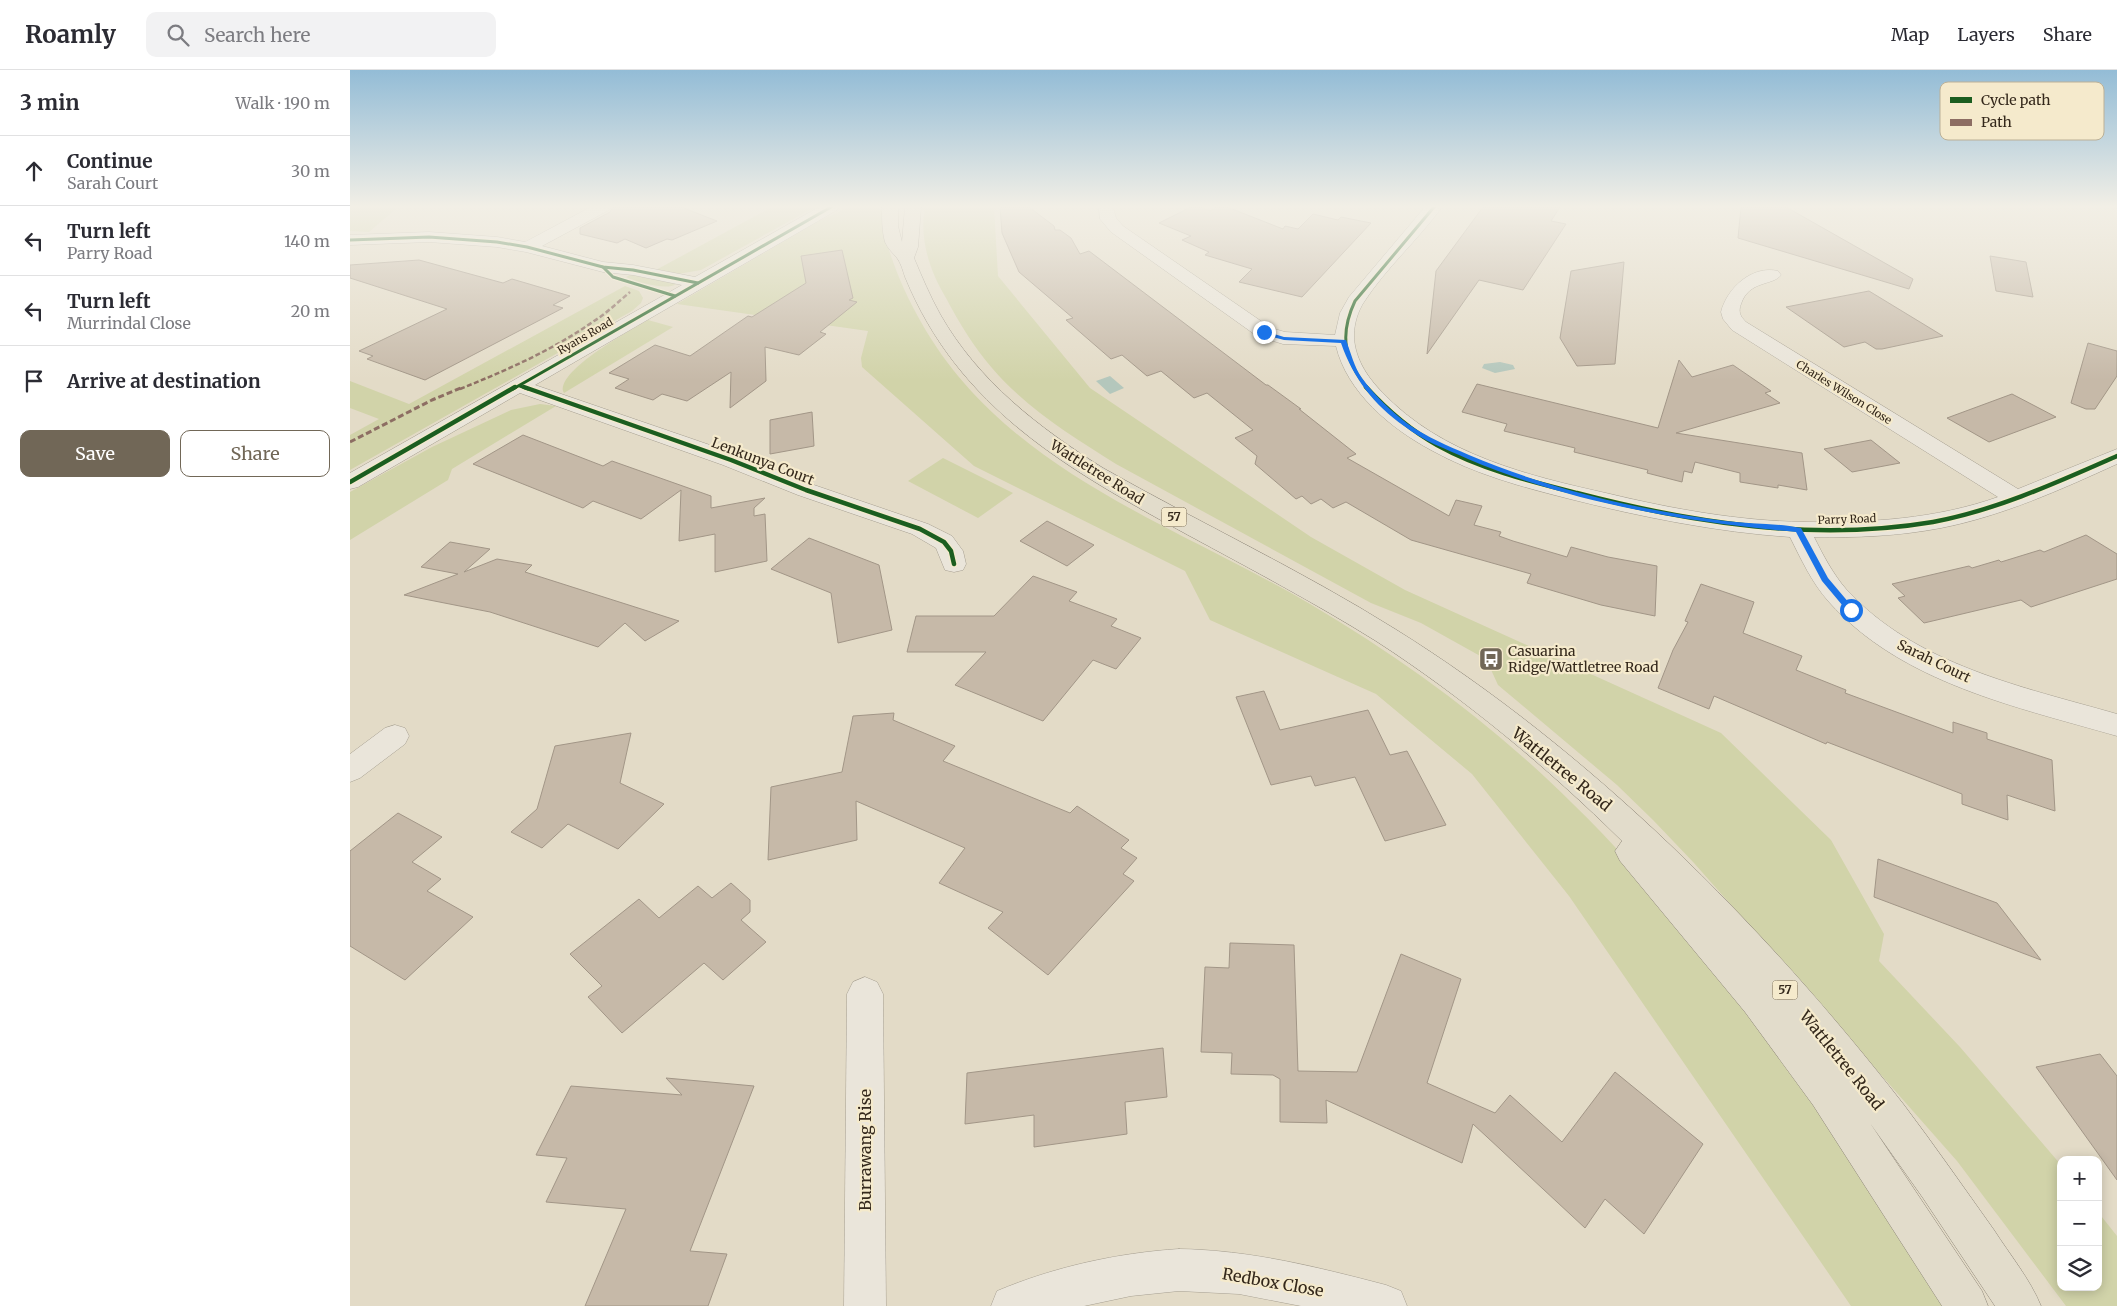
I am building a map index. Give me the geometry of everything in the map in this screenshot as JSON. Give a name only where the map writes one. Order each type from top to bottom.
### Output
[{"type":"main road","name":"Wattletree Road","points":[[909,265],[928,307],[960,357],[977,379],[1024,424],[1058,450],[1132,495],[1294,581],[1376,629],[1427,662],[1571,774],[1612,810],[1673,869],[1761,963],[1844,1059],[1908,1142],[2020,1306]]},
{"type":"main road","name":"Wattletree Road","points":[[1500,718],[1596,812],[1681,909],[1756,1000],[1826,1092],[1907,1212],[1967,1306]]},
{"type":"street","points":[[594,265],[633,270],[698,283]]},
{"type":"street","name":"Ryans Road","points":[[350,482],[730,265]]},
{"type":"street","points":[[1168,265],[1264,332],[1284,338],[1344,342]]},
{"type":"street","name":"Parry Road","points":[[1386,265],[1355,301],[1348,315],[1344,342],[1351,362],[1360,379],[1387,410],[1407,426],[1431,441],[1477,462],[1544,484],[1651,511],[1725,523],[1798,530],[1837,530],[1906,525],[1961,516],[2016,498],[2117,456]]},
{"type":"street","points":[[603,267],[613,277],[674,296]]},
{"type":"street","name":"Charles Wilson Close","points":[[1772,276],[1755,279],[1744,287],[1725,319],[2016,498]]},
{"type":"street","name":"Lenkunya Court","points":[[520,386],[731,460],[806,490],[920,528],[944,542],[951,551],[954,564]]},
{"type":"street","name":"Sarah Court","points":[[1798,530],[1815,563],[1838,596],[1851,610],[1892,641],[1924,659],[1963,676],[2117,725]]},
{"type":"street","points":[[350,770],[395,736]]},
{"type":"street","name":"Burrawang Rise","points":[[864,1306],[865,994]]},
{"type":"street","name":"Redbox Close","points":[[1012,1306],[1101,1280],[1150,1272],[1197,1270],[1251,1275],[1386,1306]]},
{"type":"green space","points":[[666,265],[711,265],[701,270],[678,274],[654,271]]},
{"type":"green space","points":[[744,265],[894,265],[921,322],[956,373],[997,417],[1044,455],[1095,488],[1148,518],[1257,575],[1345,625],[1414,671],[1481,721],[1543,775],[1588,818],[1643,879],[1712,961],[1761,1028],[1952,1306],[1851,1306],[1569,896],[1472,774],[1376,694],[1210,620],[1185,571],[974,466],[862,367],[861,358],[868,331],[677,304]]},
{"type":"green space","points":[[931,265],[997,265],[998,276],[1090,388],[1311,537],[1405,590],[1721,733],[1831,840],[1884,934],[1879,961],[1960,1047],[2057,1160],[2057,1291],[2102,1291],[2102,1217],[2117,1236],[2117,1306],[2066,1306],[1957,1161],[1694,863],[1617,785],[1498,685],[1487,661],[1421,623],[1371,603],[1116,464],[1067,432],[1035,409],[1005,383],[992,368],[962,326],[935,277]]},
{"type":"green space","points":[[632,274],[676,284],[666,287],[626,277]]},
{"type":"green space","points":[[625,286],[639,291],[643,298],[641,303],[632,311],[350,470],[350,435],[379,419],[350,408],[350,381],[409,404]]},
{"type":"green space","points":[[648,320],[673,327],[564,393],[565,382],[572,372],[598,351]]},
{"type":"green space","points":[[540,404],[556,406],[452,469],[448,480],[350,540],[350,492],[432,447],[511,410]]},
{"type":"green space","points":[[943,458],[1013,493],[978,518],[908,481]]},
{"type":"shaded area","points":[[1500,362],[1513,365],[1515,369],[1495,373],[1482,368],[1484,364]]},
{"type":"shaded area","points":[[1110,376],[1124,388],[1110,394],[1096,381]]},
{"type":"building","points":[[350,265],[436,265],[503,283],[512,279],[570,296],[553,305],[563,308],[425,380],[367,359],[373,356],[359,351],[447,309],[350,278]]},
{"type":"building","points":[[803,265],[845,265],[853,298],[849,300],[857,302],[820,332],[826,334],[799,355],[765,347],[766,381],[730,408],[731,372],[687,401],[662,394],[653,400],[615,388],[629,379],[609,373],[655,345],[690,356],[748,316],[752,317],[806,283]]},
{"type":"building","points":[[1016,265],[1107,265],[1266,385],[1301,409],[1299,409],[1356,454],[1347,458],[1449,516],[1456,500],[1482,506],[1474,525],[1501,532],[1499,536],[1513,541],[1567,557],[1571,547],[1608,557],[1657,566],[1655,616],[1601,605],[1527,583],[1531,574],[1411,540],[1346,502],[1333,508],[1321,499],[1311,504],[1302,496],[1296,499],[1255,464],[1257,456],[1235,438],[1253,430],[1207,393],[1194,398],[1161,371],[1147,376],[1122,355],[1111,359],[1066,320],[1073,318],[1019,272]]},
{"type":"building","points":[[1237,265],[1332,265],[1302,297],[1239,282],[1252,269]]},
{"type":"building","points":[[1441,265],[1539,265],[1523,290],[1479,280],[1427,354],[1436,271]]},
{"type":"building","points":[[1608,265],[1624,265],[1615,364],[1577,366],[1560,338],[1571,271]]},
{"type":"building","points":[[1827,265],[1888,265],[1913,279],[1909,289]]},
{"type":"building","points":[[1991,265],[2027,265],[2033,297],[1996,291]]},
{"type":"building","points":[[1869,291],[1943,336],[1882,349],[1876,349],[1865,342],[1844,347],[1786,307]]},
{"type":"building","points":[[2088,343],[2117,351],[2117,376],[2095,409],[2086,409],[2071,403]]},
{"type":"building","points":[[1679,360],[1692,377],[1733,365],[1771,391],[1765,393],[1780,403],[1676,433],[1802,453],[1807,490],[1778,485],[1778,488],[1740,482],[1740,473],[1695,462],[1692,473],[1684,471],[1682,482],[1647,473],[1648,470],[1574,452],[1575,448],[1504,431],[1507,424],[1462,412],[1477,384],[1658,428]]},
{"type":"building","points":[[2012,394],[2056,417],[1989,442],[1947,418]]},
{"type":"building","points":[[812,412],[814,446],[770,454],[770,420]]},
{"type":"building","points":[[523,435],[603,466],[612,461],[711,496],[711,508],[765,498],[754,508],[754,516],[765,514],[767,561],[715,572],[715,534],[679,541],[681,490],[641,519],[593,501],[583,508],[473,464]]},
{"type":"building","points":[[1871,440],[1900,463],[1852,472],[1824,449]]},
{"type":"building","points":[[1047,521],[1094,545],[1067,566],[1020,541]]},
{"type":"building","points":[[2086,535],[2117,554],[2117,579],[2031,607],[2021,600],[1924,623],[1898,598],[1905,596],[1892,584],[1969,566],[1972,568],[1999,560],[2001,562],[2040,550],[2044,552]]},
{"type":"building","points":[[809,538],[879,565],[892,630],[838,643],[831,593],[771,569]]},
{"type":"building","points":[[450,542],[490,549],[464,572],[497,559],[532,565],[525,572],[679,621],[645,641],[625,623],[598,647],[490,612],[404,595],[458,574],[421,567]]},
{"type":"building","points":[[1033,576],[1077,592],[1069,601],[1117,619],[1111,626],[1141,638],[1116,669],[1093,660],[1043,721],[955,685],[986,652],[907,652],[916,616],[994,616]]},
{"type":"building","points":[[1701,584],[1754,602],[1743,633],[1802,656],[1796,670],[1846,690],[1845,693],[1953,733],[1953,722],[1987,733],[1987,739],[2052,760],[2055,811],[2007,795],[2008,820],[1962,804],[1962,794],[1827,742],[1826,744],[1714,696],[1709,709],[1658,688],[1673,650],[1688,622],[1685,621]]},
{"type":"building","points":[[1264,691],[1280,730],[1368,710],[1390,755],[1407,751],[1446,825],[1385,841],[1355,777],[1315,786],[1311,776],[1271,785],[1236,697]]},
{"type":"building","points":[[894,713],[893,720],[955,746],[943,761],[1070,813],[1077,806],[1129,840],[1121,848],[1137,858],[1123,874],[1134,881],[1048,975],[988,928],[1003,912],[939,883],[965,848],[856,801],[857,840],[768,860],[771,787],[842,772],[853,716]]},
{"type":"building","points":[[631,733],[620,783],[664,804],[618,849],[568,824],[542,848],[511,832],[537,809],[555,746]]},
{"type":"building","points":[[398,813],[442,837],[412,862],[441,879],[427,891],[473,917],[405,980],[350,946],[350,851]]},
{"type":"building","points":[[1878,859],[1997,903],[2041,960],[1874,897]]},
{"type":"building","points":[[731,883],[750,900],[750,912],[741,920],[766,942],[723,980],[704,963],[622,1033],[588,997],[602,986],[570,954],[639,899],[659,918],[698,886],[712,898]]},
{"type":"building","points":[[1230,943],[1294,945],[1298,1071],[1357,1072],[1401,954],[1461,979],[1427,1083],[1495,1113],[1510,1095],[1562,1142],[1615,1072],[1703,1144],[1644,1234],[1605,1199],[1585,1228],[1473,1124],[1462,1163],[1326,1100],[1327,1123],[1280,1122],[1280,1079],[1273,1075],[1231,1074],[1232,1053],[1201,1052],[1205,967],[1229,968]]},
{"type":"building","points":[[1163,1048],[1167,1097],[1125,1102],[1127,1134],[1034,1147],[1034,1115],[965,1124],[967,1073]]},
{"type":"building","points":[[2100,1054],[2117,1076],[2117,1180],[2102,1159],[2102,1156],[2100,1156],[2036,1067]]},
{"type":"building","points":[[666,1078],[754,1086],[690,1251],[727,1254],[708,1306],[585,1306],[626,1209],[546,1202],[567,1158],[536,1155],[571,1086],[682,1095]]},
{"type":"marked path","points":[[350,442],[432,400],[516,366],[553,347],[595,321],[630,292]]},
{"type":"cycle path","points":[[594,265],[633,270],[698,283]]},
{"type":"cycle path","points":[[350,482],[730,265]]},
{"type":"cycle path","points":[[1386,265],[1355,301],[1346,324],[1345,335],[1348,356],[1352,366],[1366,387],[1387,410],[1411,429],[1438,445],[1497,471],[1587,496],[1658,512],[1729,524],[1801,530],[1874,528],[1941,520],[1982,510],[2060,481],[2117,456]]},
{"type":"cycle path","points":[[603,267],[613,277],[675,296]]},
{"type":"cycle path","points":[[520,386],[731,460],[806,490],[920,529],[944,542],[951,551],[954,564]]},
{"type":"place","name":"Casuarina Ridge/Wattletree Road","points":[[1491,659]]},
{"type":"route","points":[[1264,332],[1272,336],[1297,340],[1344,342],[1351,362],[1360,379],[1387,410],[1407,426],[1431,441],[1477,462],[1570,492],[1651,511],[1725,523],[1798,530],[1825,579],[1851,610]]}]
